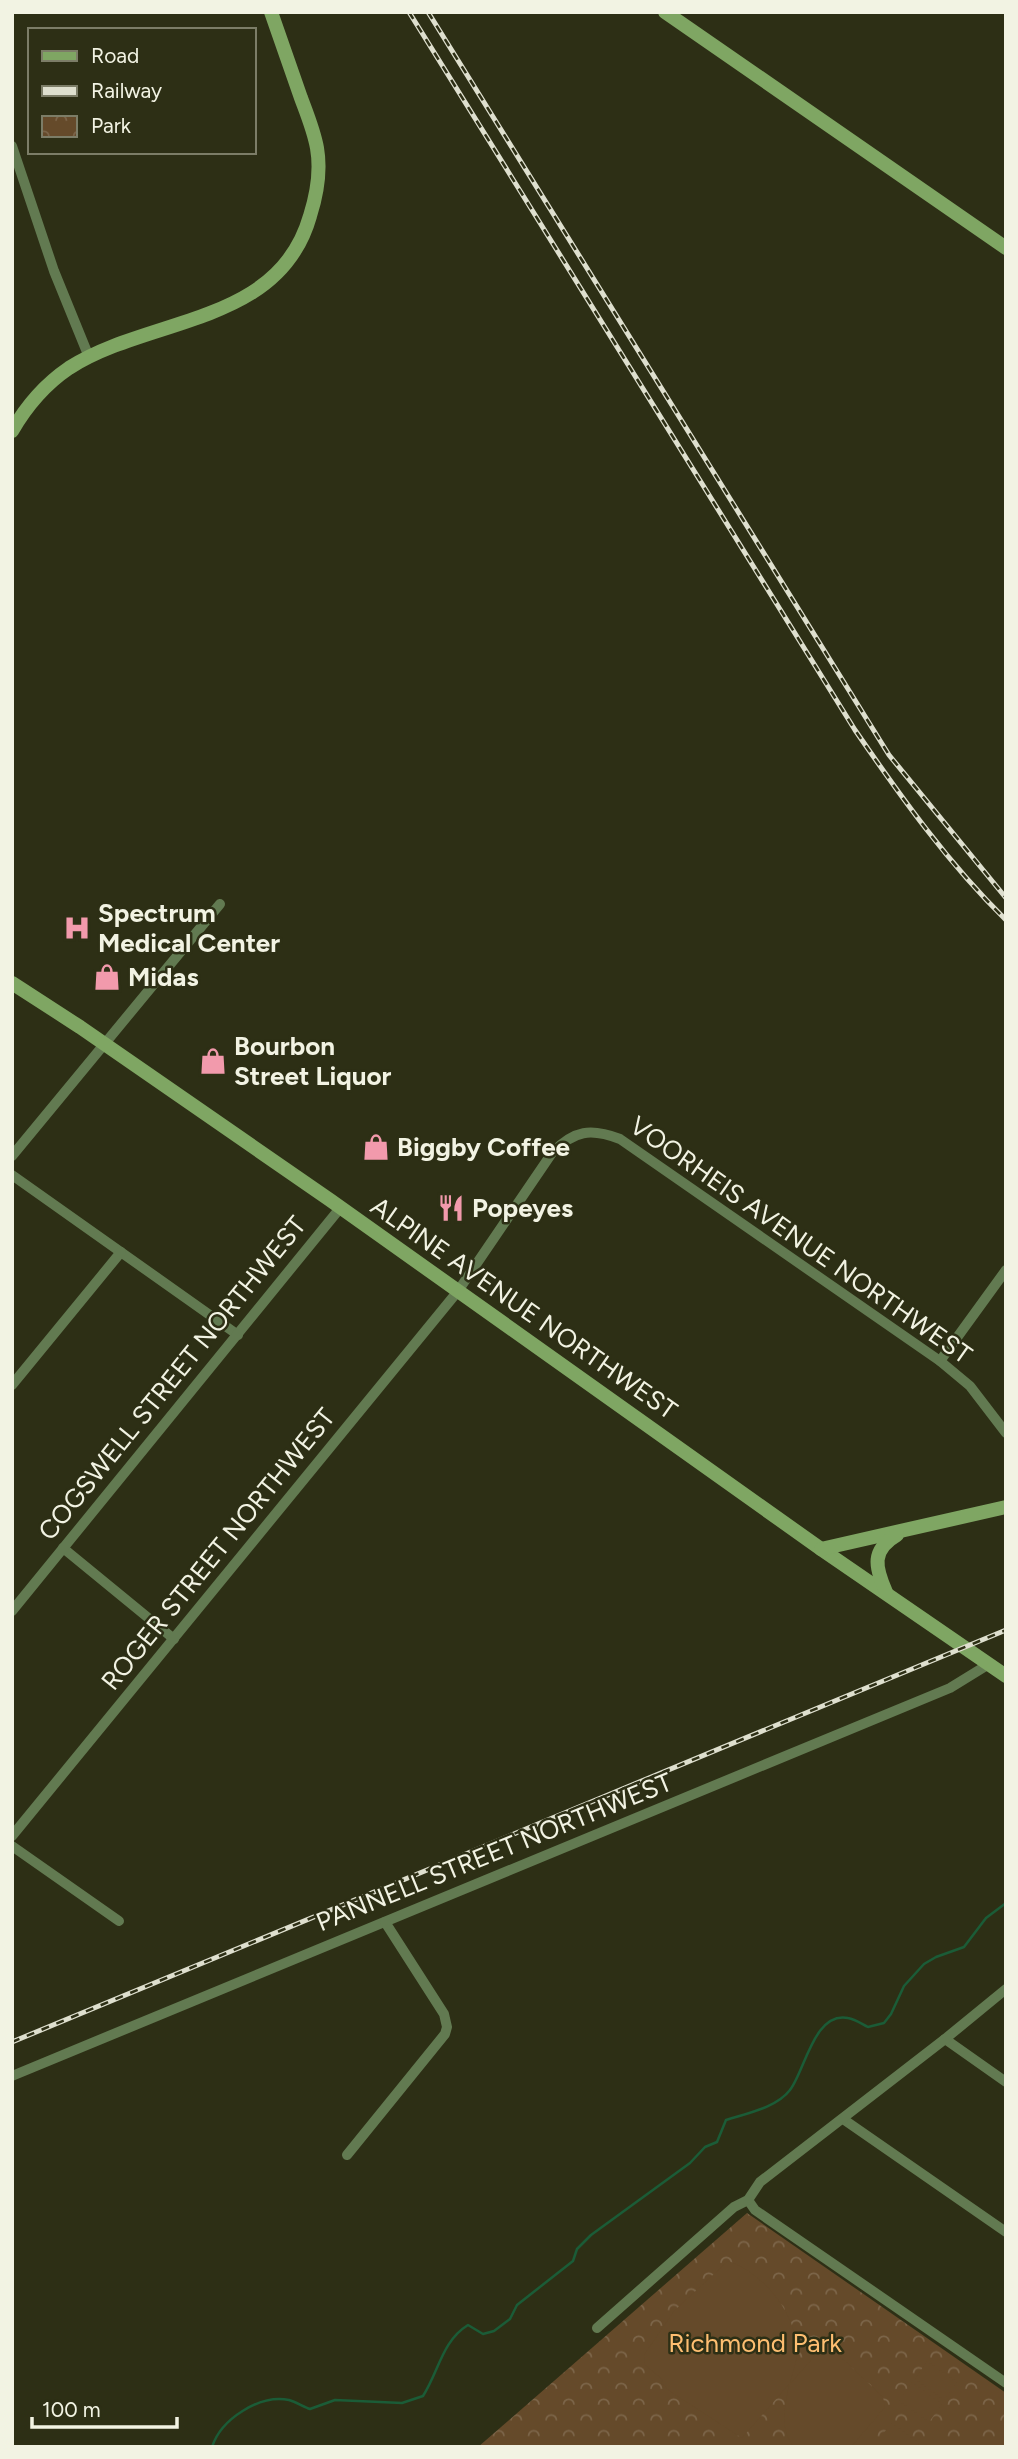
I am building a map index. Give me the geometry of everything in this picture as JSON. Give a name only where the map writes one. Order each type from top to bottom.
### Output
[{"type":"main road","points":[[12,430],[43,388],[69,368],[119,344],[236,303],[274,278],[298,248],[306,233],[320,171],[317,147],[271,12]]},
{"type":"main road","points":[[665,12],[1006,248]]},
{"type":"main road","name":"ALPINE AVENUE NORTHWEST","points":[[12,983],[106,1044],[821,1549],[1006,1676]]},
{"type":"main road","points":[[821,1549],[1006,1507]]},
{"type":"main road","points":[[887,1593],[877,1570],[878,1554],[888,1540],[905,1530]]},
{"type":"street","points":[[12,146],[54,271],[89,357]]},
{"type":"street","points":[[12,1156],[220,904]]},
{"type":"street","name":"VOORHEIS AVENUE NORTHWEST","points":[[458,1291],[552,1153],[565,1139],[583,1133],[600,1132],[620,1139],[940,1361],[970,1386],[1006,1433]]},
{"type":"street","points":[[12,1175],[238,1335]]},
{"type":"street","name":"COGSWELL STREET NORTHWEST","points":[[12,1611],[341,1208]]},
{"type":"street","points":[[12,1385],[121,1252]]},
{"type":"street","points":[[940,1361],[1006,1270]]},
{"type":"street","name":"ROGER STREET NORTHWEST","points":[[12,1836],[458,1291]]},
{"type":"street","points":[[63,1548],[174,1639]]},
{"type":"street","name":"PANNELL STREET NORTHWEST","points":[[12,2076],[950,1688],[989,1664]]},
{"type":"street","points":[[12,1846],[119,1921]]},
{"type":"street","points":[[346,2155],[447,2027],[444,2014],[385,1922]]},
{"type":"street","points":[[597,2328],[734,2207],[748,2200],[760,2182],[1006,1989]]},
{"type":"street","points":[[945,2039],[1006,2082]]},
{"type":"street","points":[[843,2119],[1006,2232]]},
{"type":"street","points":[[748,2200],[755,2210],[1006,2383]]},
{"type":"green space","name":"Richmond Park","points":[[747,2213],[1006,2393],[1006,2447],[478,2447]]},
{"type":"green space","points":[[728,2261],[764,2283],[789,2319],[797,2350],[790,2384],[826,2343],[883,2397],[885,2407],[851,2447],[794,2447],[789,2440],[785,2424],[789,2384],[742,2438],[671,2392],[661,2383],[663,2380],[645,2365],[644,2355],[674,2311]]},
{"type":"green space","points":[[927,2361],[957,2382],[944,2400],[915,2379]]},
{"type":"green space","points":[[912,2382],[942,2404],[929,2422],[899,2401]]},
{"type":"green space","points":[[892,2423],[919,2443],[917,2447],[897,2447],[882,2435]]},
{"type":"waterway","points":[[212,2447],[233,2418],[266,2401],[289,2400],[310,2409],[335,2400],[402,2403],[423,2396],[452,2339],[459,2332],[468,2325],[483,2334],[494,2331],[510,2319],[517,2305],[573,2261],[577,2249],[591,2235],[690,2163],[705,2147],[717,2142],[726,2120],[761,2109],[784,2096],[795,2081],[812,2044],[827,2024],[836,2018],[856,2020],[868,2027],[884,2023],[904,1986],[924,1964],[964,1947],[986,1918],[1006,1903]]},
{"type":"railway","points":[[409,12],[855,730],[945,852],[1006,920]]},
{"type":"railway","points":[[428,12],[889,755],[1006,898]]},
{"type":"railway","points":[[12,2042],[1006,1630]]},
{"type":"place","name":"Spectrum Medical Center","points":[[77,928]]},
{"type":"place","name":"Midas","points":[[107,977]]},
{"type":"place","name":"Bourbon Street Liquor","points":[[213,1061]]},
{"type":"place","name":"Biggby Coffee","points":[[376,1147]]},
{"type":"place","name":"Popeyes","points":[[451,1208]]}]
